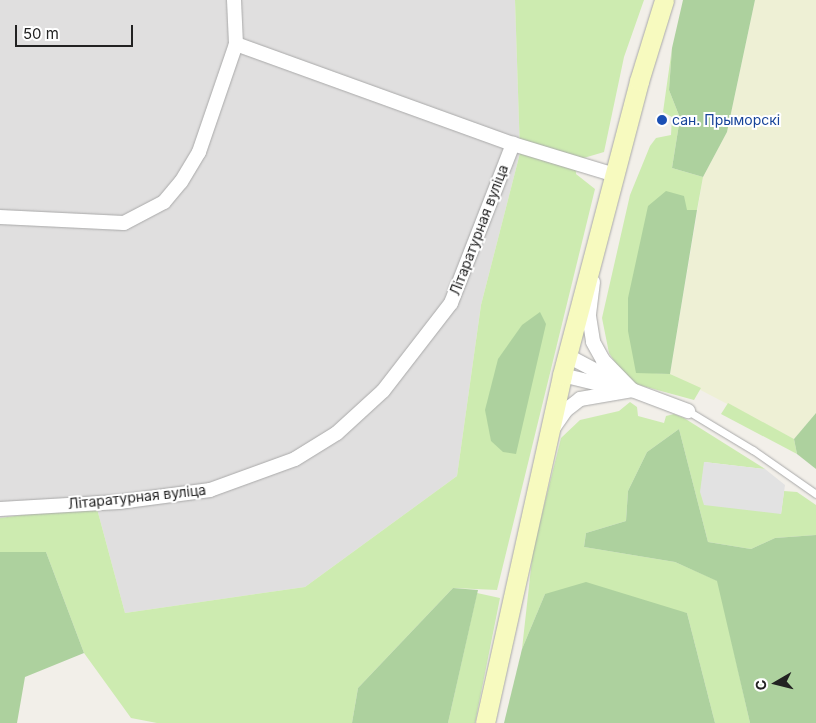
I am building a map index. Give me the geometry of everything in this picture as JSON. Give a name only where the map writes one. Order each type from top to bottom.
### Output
[{"type":"main road","points":[[485,723],[562,375],[664,0]]},
{"type":"street","points":[[0,217],[124,223],[164,202],[182,182],[198,152],[236,44],[234,0]]},
{"type":"street","points":[[236,44],[513,144],[615,175]]},
{"type":"street","name":"Літаратурная вуліца","points":[[0,509],[118,502],[210,490],[295,459],[337,433],[383,391],[451,303],[513,144]]},
{"type":"street","points":[[598,240],[589,316],[593,342],[603,360],[632,390]]},
{"type":"street","points":[[568,356],[632,390],[688,411]]},
{"type":"street","points":[[562,375],[608,387],[632,390]]},
{"type":"street","points":[[549,435],[566,410],[580,399],[632,390]]},
{"type":"lane","points":[[688,411],[753,450],[816,494]]},
{"type":"shaded area","points":[[0,0],[515,0],[520,153],[481,305],[457,476],[305,587],[125,613],[96,505],[0,518]]},
{"type":"shaded area","points":[[704,462],[765,469],[785,485],[781,514],[704,505],[700,492]]},
{"type":"green space","points":[[515,0],[644,0],[624,57],[604,152],[577,160],[576,174],[595,189],[497,590],[453,588],[358,688],[352,723],[157,723],[131,718],[84,653],[46,552],[0,552],[0,518],[96,505],[125,613],[305,587],[457,476],[481,305],[520,153]]},
{"type":"green space","points":[[683,0],[755,0],[727,132],[703,177],[672,168],[680,118],[669,90],[672,48]]},
{"type":"green space","points":[[755,0],[816,0],[816,413],[794,439],[670,374],[703,177],[727,132]]},
{"type":"green space","points":[[672,48],[669,90],[680,118],[672,168],[703,177],[697,210],[687,210],[636,372],[670,374],[701,388],[694,400],[628,382],[609,353],[602,318],[630,195],[650,146],[656,138],[671,135],[672,117],[663,112]]},
{"type":"green space","points":[[666,191],[684,196],[687,210],[697,210],[670,374],[636,373],[628,331],[628,298],[648,206]]},
{"type":"green space","points":[[540,312],[546,324],[516,454],[503,452],[491,441],[485,410],[498,359],[522,325]]},
{"type":"green space","points":[[630,402],[637,407],[638,416],[664,423],[666,416],[674,414],[684,418],[765,469],[704,462],[781,514],[784,491],[797,492],[816,505],[816,535],[775,538],[751,549],[708,542],[679,429],[647,452],[628,491],[626,521],[586,533],[584,547],[675,562],[718,581],[750,723],[715,723],[687,613],[545,594],[522,649],[533,550],[561,438],[580,420],[619,411]]},
{"type":"green space","points":[[728,403],[794,439],[797,454],[721,414]]},
{"type":"green space","points":[[816,413],[816,469],[797,454],[794,439]]},
{"type":"green space","points":[[679,429],[708,542],[751,549],[775,538],[816,535],[816,723],[750,723],[717,581],[675,562],[584,547],[586,533],[626,521],[628,491],[647,452]]},
{"type":"green space","points":[[0,552],[46,552],[84,653],[25,677],[17,723],[0,723]]},
{"type":"green space","points":[[586,582],[687,613],[715,723],[504,723],[522,649],[545,594]]},
{"type":"green space","points":[[453,588],[478,590],[448,723],[352,723],[358,688]]},
{"type":"green space","points":[[477,593],[500,598],[475,723],[448,723]]},
{"type":"place","name":"сан. Прыморскі","points":[[662,120]]}]
